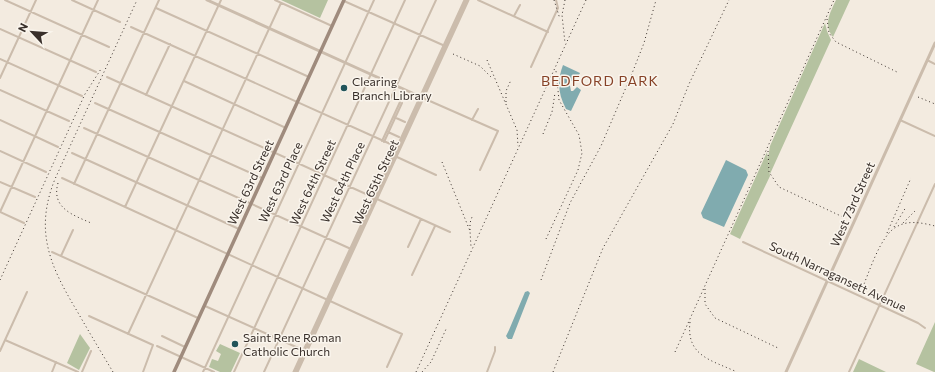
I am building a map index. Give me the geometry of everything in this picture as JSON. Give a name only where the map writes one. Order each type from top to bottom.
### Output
[{"type":"main road","name":"West 63rd Street","points":[[174,372],[344,0]]},
{"type":"street","points":[[5,0],[109,47]]},
{"type":"street","points":[[0,78],[36,0]]},
{"type":"street","points":[[72,0],[120,22]]},
{"type":"street","points":[[24,223],[0,212],[98,0]]},
{"type":"street","points":[[74,184],[160,0]]},
{"type":"street","points":[[207,0],[498,131],[480,170]]},
{"type":"street","points":[[126,207],[221,0]]},
{"type":"street","points":[[275,0],[332,26]]},
{"type":"street","points":[[344,0],[445,47]]},
{"type":"street","name":"West 63rd Place","points":[[202,372],[374,0]]},
{"type":"street","name":"West 64th Street","points":[[234,372],[405,0]]},
{"type":"street","name":"West 64th Place","points":[[264,372],[436,0]]},
{"type":"street","name":"West 65th Street","points":[[445,47],[465,0]]},
{"type":"street","name":"West 65th Street","points":[[294,372],[468,0]]},
{"type":"street","points":[[478,0],[548,32]]},
{"type":"street","points":[[531,67],[558,8],[556,0]]},
{"type":"street","points":[[128,334],[281,3]]},
{"type":"street","points":[[514,16],[520,5]]},
{"type":"street","points":[[156,8],[309,77]]},
{"type":"street","points":[[131,26],[399,148]]},
{"type":"street","points":[[0,29],[96,72]]},
{"type":"street","name":"West 73rd Street","points":[[786,372],[935,43]]},
{"type":"street","points":[[146,95],[170,44]]},
{"type":"street","points":[[0,59],[82,96]]},
{"type":"street","points":[[927,60],[935,64]]},
{"type":"street","points":[[108,77],[450,232]]},
{"type":"street","points":[[184,81],[286,128]]},
{"type":"street","points":[[0,90],[69,121]]},
{"type":"street","points":[[96,103],[262,178]]},
{"type":"street","points":[[383,141],[401,103]]},
{"type":"street","points":[[472,120],[478,109]]},
{"type":"street","points":[[394,117],[405,122]]},
{"type":"street","points":[[0,120],[58,147]]},
{"type":"street","points":[[900,120],[935,136]]},
{"type":"street","points":[[84,128],[352,249]]},
{"type":"street","points":[[388,132],[399,137]]},
{"type":"street","points":[[0,151],[46,172]]},
{"type":"street","points":[[72,153],[239,229]]},
{"type":"street","points":[[395,156],[436,175]]},
{"type":"street","points":[[62,178],[402,334],[387,367]]},
{"type":"street","points":[[0,182],[35,197]]},
{"type":"street","points":[[850,372],[935,184]]},
{"type":"street","points":[[408,247],[421,219]]},
{"type":"street","points":[[412,275],[435,226]]},
{"type":"street","points":[[61,256],[73,230]]},
{"type":"street","name":"South Narragansett Avenue","points":[[742,242],[880,305],[918,323],[925,328]]},
{"type":"street","points":[[52,252],[198,318]]},
{"type":"street","points":[[0,351],[27,292]]},
{"type":"street","points":[[204,306],[305,351]]},
{"type":"street","points":[[89,316],[153,345],[142,372]]},
{"type":"street","points":[[162,336],[185,347]]},
{"type":"street","points":[[5,340],[78,372]]},
{"type":"street","points":[[157,346],[214,372]]},
{"type":"street","points":[[487,372],[495,346]]},
{"type":"street","points":[[82,372],[91,350]]},
{"type":"street","name":"West 65th Street","points":[[297,372],[305,351]]},
{"type":"street","points":[[52,372],[56,362]]},
{"type":"green space","points":[[281,0],[328,0],[320,18]]},
{"type":"green space","points":[[836,0],[850,0],[833,37],[828,28],[828,19]]},
{"type":"green space","points":[[825,23],[831,40],[770,174],[768,158],[770,146]]},
{"type":"green space","points":[[767,152],[770,176],[740,239],[730,234]]},
{"type":"green space","points":[[935,322],[935,372],[934,372],[916,364]]},
{"type":"green space","points":[[80,334],[90,348],[79,370],[67,363]]},
{"type":"green space","points":[[220,344],[240,353],[231,372],[220,372],[209,367],[212,359],[218,361],[221,354],[216,351]]},
{"type":"green space","points":[[859,359],[861,360],[886,372],[853,372]]},
{"type":"water","points":[[563,65],[580,73],[576,81],[569,81],[571,91],[577,87],[581,90],[571,111],[566,109],[560,93],[559,82]]},
{"type":"water","points":[[726,160],[746,170],[748,175],[724,227],[703,218],[701,213]]},
{"type":"water","points":[[528,291],[530,293],[512,339],[508,339],[506,336],[525,292]]},
{"type":"railway","points":[[113,372],[59,279],[48,248],[46,215],[49,198],[55,179],[137,0]]},
{"type":"railway","points":[[554,0],[560,19]]},
{"type":"railway","points":[[565,0],[562,15],[565,43]]},
{"type":"railway","points":[[416,372],[586,0]]},
{"type":"railway","points":[[541,280],[570,203],[601,146],[633,71],[644,43],[656,0]]},
{"type":"railway","points":[[553,372],[603,248],[673,124],[689,84],[729,0]]},
{"type":"railway","points":[[675,352],[834,0]]},
{"type":"railway","points":[[827,19],[829,33],[836,42],[899,73]]},
{"type":"railway","points":[[453,54],[480,66],[491,77]]},
{"type":"railway","points":[[487,60],[517,130],[518,146]]},
{"type":"railway","points":[[0,280],[85,94],[101,69]]},
{"type":"railway","points":[[546,239],[578,170],[582,153],[579,135],[559,100],[556,71]]},
{"type":"railway","points":[[506,102],[506,91],[511,80]]},
{"type":"railway","points":[[543,134],[552,112],[555,93]]},
{"type":"railway","points":[[918,97],[935,104]]},
{"type":"railway","points":[[768,151],[769,172],[779,187],[843,217]]},
{"type":"railway","points":[[442,162],[470,231],[471,247]]},
{"type":"railway","points":[[887,233],[911,178]]},
{"type":"railway","points":[[58,183],[57,192],[61,205],[77,217],[91,223]]},
{"type":"railway","points":[[894,227],[906,207]]},
{"type":"railway","points":[[903,223],[915,211]]},
{"type":"railway","points":[[470,230],[472,217]]},
{"type":"railway","points":[[861,291],[880,246],[892,230],[902,224],[907,223],[921,223],[935,226]]},
{"type":"railway","points":[[705,289],[705,304],[715,318],[778,348]]},
{"type":"railway","points":[[690,322],[690,333],[696,350],[710,360],[737,372]]},
{"type":"railway","points":[[422,372],[431,362],[447,327]]},
{"type":"place","name":"Clearing Branch Library","points":[[344,88]]},
{"type":"place","name":"Saint Rene Roman Catholic Church","points":[[235,344]]},
{"type":"district","name":"BEDFORD PARK","points":[[600,80]]}]
